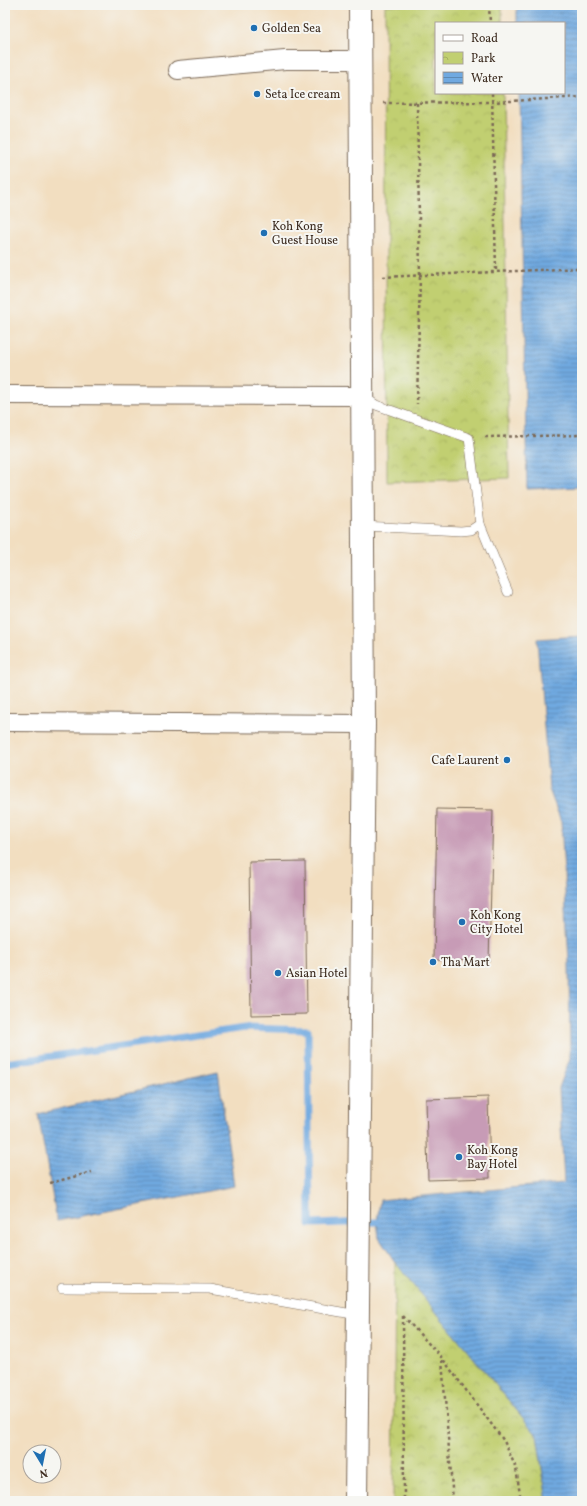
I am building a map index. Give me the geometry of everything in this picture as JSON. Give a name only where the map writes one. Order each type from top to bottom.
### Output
[{"type":"street","points":[[356,1501],[364,724],[360,5]]},
{"type":"street","points":[[178,70],[285,60],[361,60]]},
{"type":"street","points":[[5,394],[362,396]]},
{"type":"street","points":[[5,722],[364,724]]},
{"type":"lane","points":[[362,396],[376,405],[469,438],[480,524],[508,592]]},
{"type":"lane","points":[[363,526],[460,531],[471,530],[480,524]]},
{"type":"lane","points":[[62,1288],[210,1290],[358,1315]]},
{"type":"path","points":[[489,5],[490,22]]},
{"type":"path","points":[[492,94],[496,271]]},
{"type":"path","points":[[378,103],[492,102],[582,96]]},
{"type":"path","points":[[417,103],[420,275],[417,420]]},
{"type":"path","points":[[379,277],[582,268]]},
{"type":"path","points":[[469,438],[582,435]]},
{"type":"path","points":[[50,1183],[92,1172]]},
{"type":"path","points":[[404,1501],[403,1316],[442,1358],[504,1441],[516,1468],[521,1501]]},
{"type":"path","points":[[442,1358],[453,1501]]},
{"type":"green space","points":[[385,5],[502,5],[502,22],[435,22],[435,94],[503,94],[509,478],[387,482]]},
{"type":"green space","points":[[395,1262],[537,1435],[547,1501],[393,1501]]},
{"type":"water","points":[[517,5],[582,5],[582,487],[527,489],[519,94],[565,94],[565,22],[517,22]]},
{"type":"water","points":[[582,636],[582,1501],[547,1501],[537,1435],[395,1262],[379,1238],[377,1222],[380,1200],[564,1183],[559,1088],[570,1058],[569,962],[561,821],[549,789],[537,639]]},
{"type":"water","points":[[218,1071],[234,1186],[57,1221],[38,1114]]},
{"type":"building","name":"Koh Kong City Hotel","points":[[437,809],[493,810],[489,961],[434,960]]},
{"type":"building","name":"Asian Hotel","points":[[305,861],[307,1014],[251,1015],[249,862]]},
{"type":"building","name":"Koh Kong Bay Hotel","points":[[488,1097],[490,1178],[428,1180],[426,1099]]},
{"type":"waterway","points":[[5,1063],[245,1028],[308,1030],[310,1224],[377,1222]]},
{"type":"place","name":"Golden Sea","points":[[254,28]]},
{"type":"place","name":"Seta Ice cream","points":[[257,94]]},
{"type":"place","name":"Koh Kong Guest House","points":[[264,233]]},
{"type":"place","name":"Cafe Laurent","points":[[507,760]]},
{"type":"place","name":"Koh Kong City Hotel","points":[[462,922]]},
{"type":"place","name":"Tha Mart","points":[[433,962]]},
{"type":"place","name":"Asian Hotel","points":[[278,973]]},
{"type":"place","name":"Koh Kong Bay Hotel","points":[[459,1157]]}]
